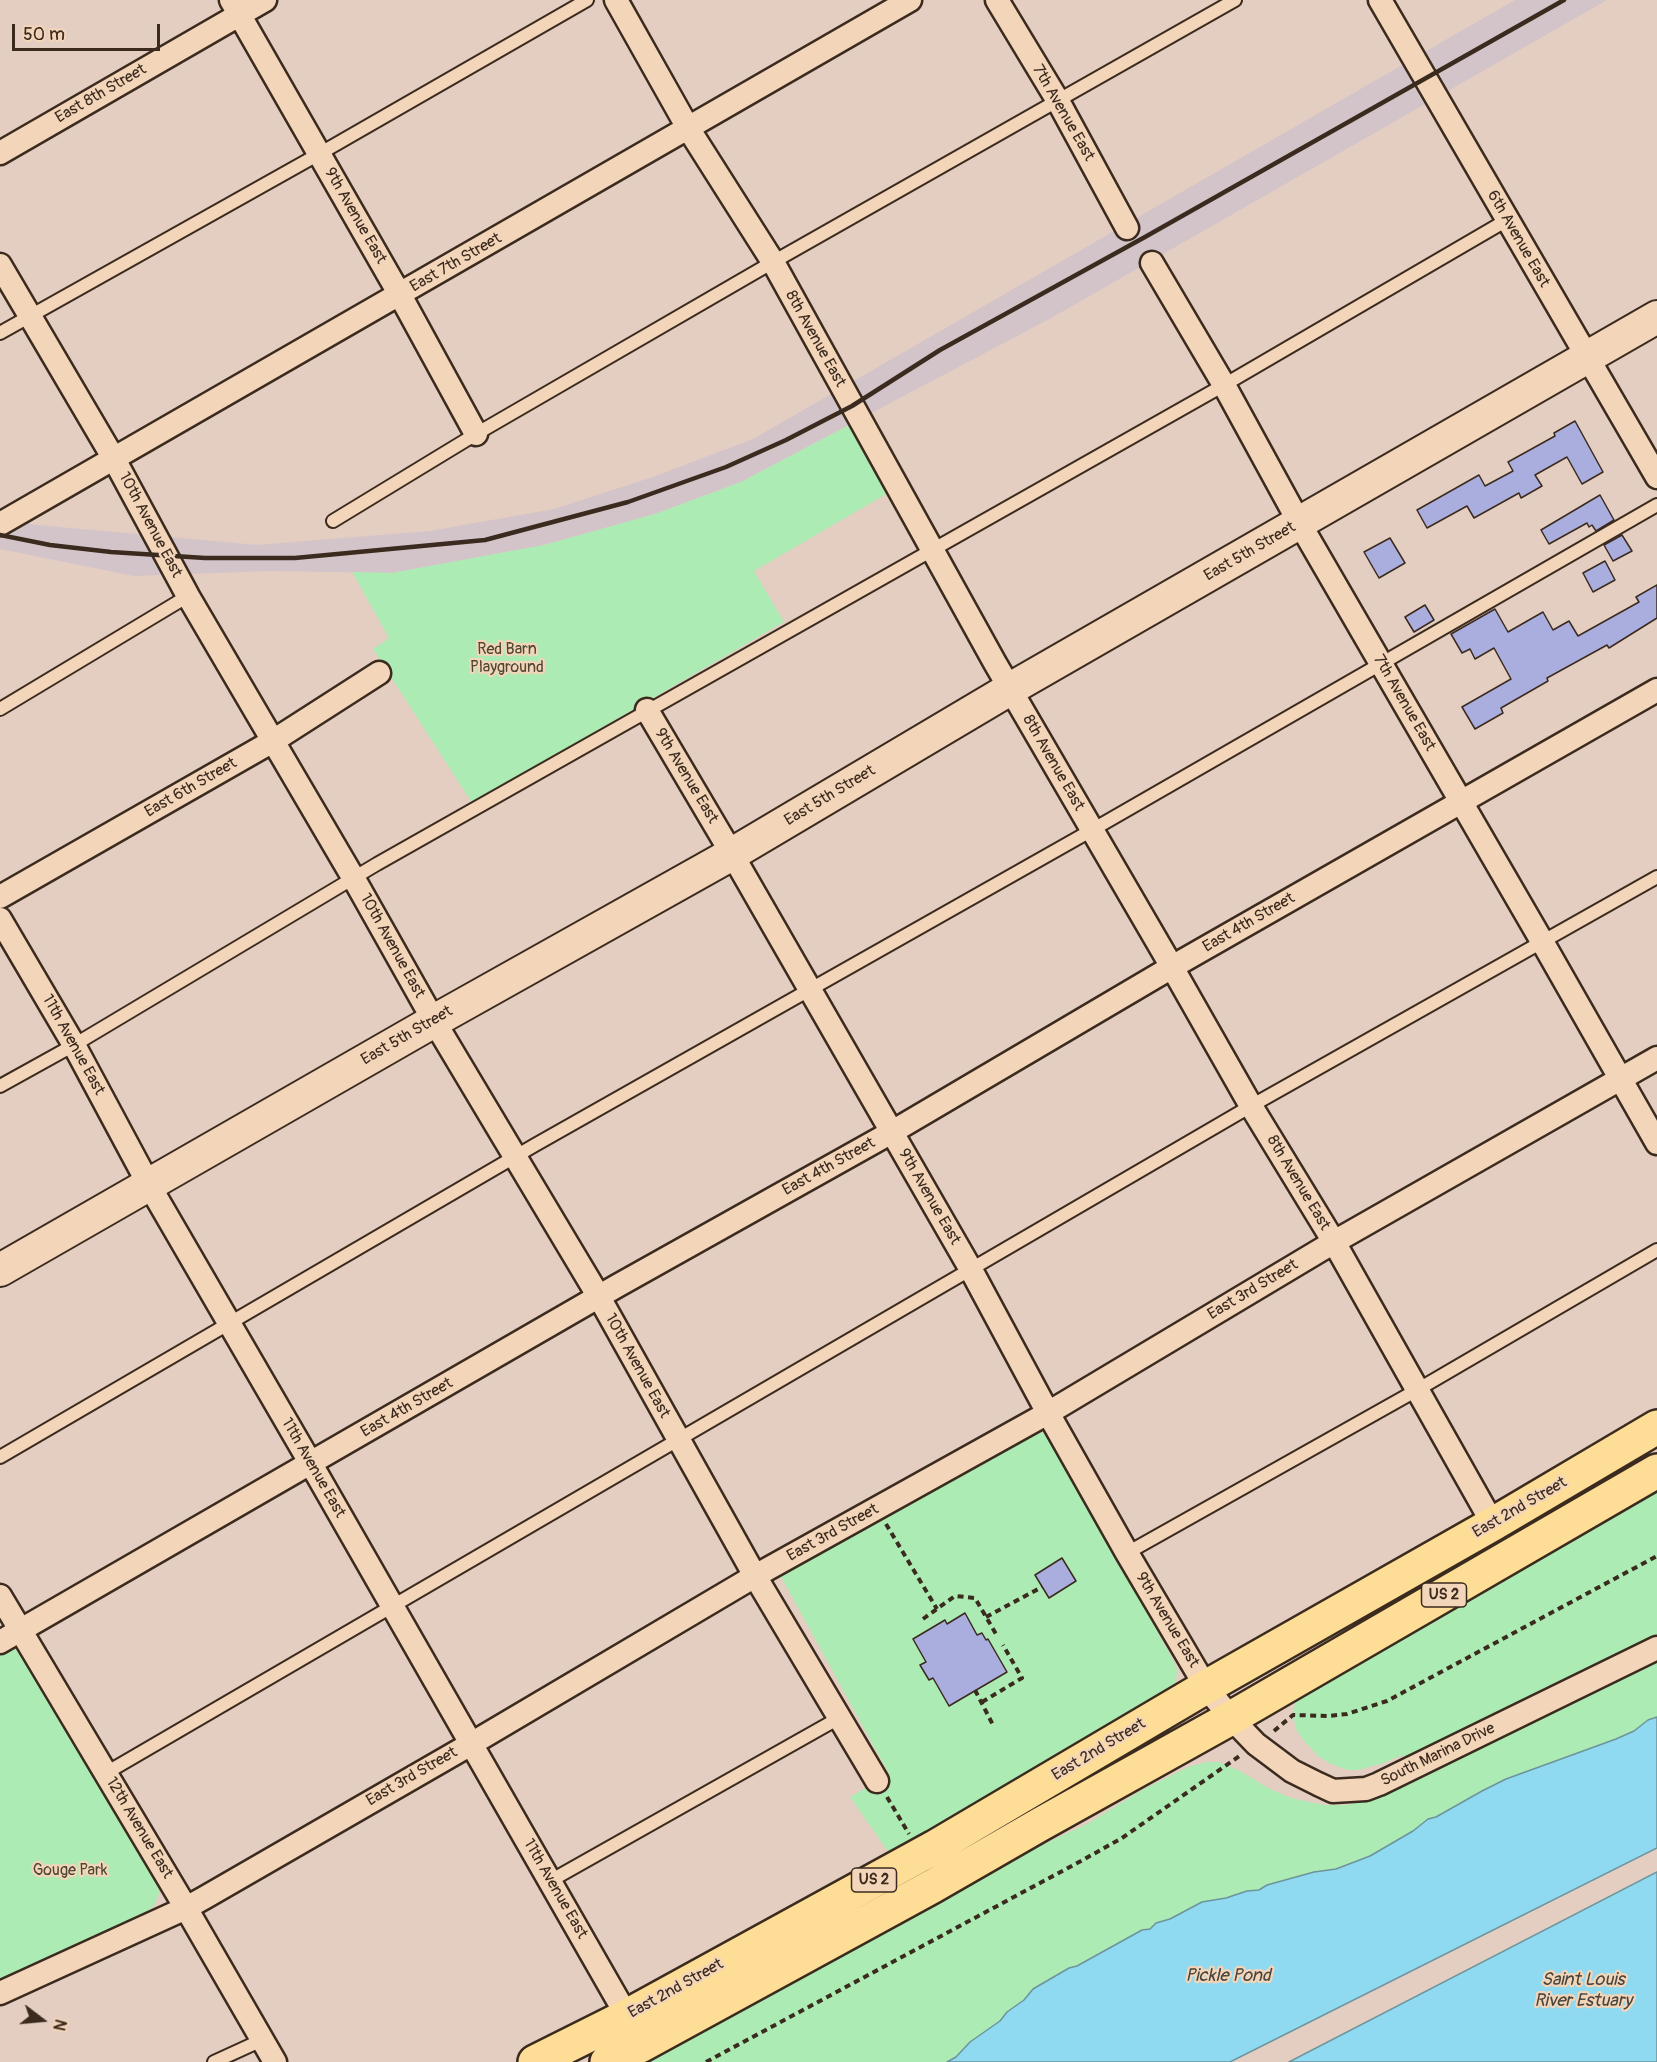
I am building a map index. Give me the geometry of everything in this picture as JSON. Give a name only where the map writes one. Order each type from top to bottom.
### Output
[{"type":"highway","name":"East 2nd Street","points":[[535,2062],[627,2016],[935,1847],[1206,1686],[1493,1524],[1657,1427]]},
{"type":"highway","name":"East 2nd Street","points":[[608,2062],[933,1886],[1231,1718],[1657,1471]]},
{"type":"street","name":"East 8th Street","points":[[0,153],[235,7],[265,0]]},
{"type":"street","name":"8th Avenue East","points":[[616,0],[688,128],[773,262],[930,550],[1251,1106],[1334,1242],[1493,1524]]},
{"type":"street","name":"East 7th Street","points":[[0,524],[910,0]]},
{"type":"street","name":"7th Avenue East","points":[[997,0],[1058,101],[1127,228]]},
{"type":"street","name":"6th Avenue East","points":[[1380,0],[1657,477]]},
{"type":"street","name":"9th Avenue East","points":[[235,7],[400,295],[476,434]]},
{"type":"street","name":"7th Avenue East","points":[[1152,263],[1657,1143]]},
{"type":"street","name":"10th Avenue East","points":[[0,265],[114,459],[188,596],[354,879],[434,1021],[599,1297],[755,1576],[877,1781]]},
{"type":"street","name":"East 5th Street","points":[[0,1270],[434,1021],[732,854],[1010,689],[1657,317]]},
{"type":"street","name":"East 6th Street","points":[[0,897],[273,741],[379,674]]},
{"type":"street","name":"East 4th Street","points":[[0,1642],[599,1297],[892,1132],[1172,967],[1657,690]]},
{"type":"street","name":"9th Avenue East","points":[[647,710],[892,1132],[1127,1553],[1206,1686]]},
{"type":"street","name":"11th Avenue East","points":[[0,919],[74,1045],[149,1185],[627,2016]]},
{"type":"street","name":"East 3rd Street","points":[[0,1993],[186,1908],[471,1744],[755,1576],[1048,1413],[1334,1242],[1657,1058]]},
{"type":"street","name":"12th Avenue East","points":[[0,1596],[275,2062]]},
{"type":"street","name":"South Marina Drive","points":[[1206,1686],[1231,1718],[1256,1744],[1292,1771],[1334,1791],[1366,1789],[1657,1648]]},
{"type":"lane","points":[[0,333],[587,0]]},
{"type":"lane","points":[[333,521],[476,434],[773,262],[1235,0]]},
{"type":"lane","points":[[0,1086],[647,710],[1224,385],[1507,220]]},
{"type":"lane","points":[[0,1457],[515,1157],[1092,830],[1657,505]]},
{"type":"lane","points":[[0,709],[188,596]]},
{"type":"lane","points":[[106,1773],[1251,1106],[1657,877]]},
{"type":"lane","points":[[1127,1553],[1417,1390],[1657,1250]]},
{"type":"lane","points":[[550,1881],[839,1718]]},
{"type":"lane","points":[[214,2062],[262,2040]]},
{"type":"path","points":[[877,1509],[937,1609]]},
{"type":"path","points":[[706,2062],[1122,1838],[1256,1744],[1293,1715],[1347,1714],[1398,1696],[1657,1556]]},
{"type":"path","points":[[986,1617],[1042,1587]]},
{"type":"path","points":[[923,1619],[955,1596],[975,1598],[996,1634]]},
{"type":"path","points":[[982,1702],[1022,1678],[1003,1645]]},
{"type":"path","points":[[975,1690],[993,1725]]},
{"type":"path","points":[[877,1781],[910,1835]]},
{"type":"shaded area","points":[[1515,0],[1607,0],[1053,317],[741,482],[655,514],[544,545],[392,573],[270,571],[134,576],[0,549],[0,518],[37,525],[257,545],[430,531],[554,509],[653,477],[753,439]]},
{"type":"green space","name":"Red Barn Playground","points":[[851,424],[888,493],[754,571],[784,622],[472,803],[373,649],[389,638],[352,572],[392,573],[544,545],[655,514],[741,482]]},
{"type":"green space","points":[[1039,1432],[1051,1439],[1173,1660],[1177,1670],[1176,1682],[1171,1690],[889,1853],[850,1797],[889,1774],[780,1575],[1029,1434]]},
{"type":"green space","points":[[1657,1482],[1657,1717],[1648,1720],[1634,1731],[1506,1779],[1436,1817],[1428,1819],[1413,1831],[1370,1856],[1336,1869],[1267,1885],[1259,1890],[1202,1902],[1170,1919],[1156,1923],[1150,1929],[1142,1930],[1033,1989],[1024,2000],[1007,2012],[1001,2021],[970,2042],[956,2057],[947,2062],[634,2062],[920,1908],[1031,1850],[1087,1824],[1142,1790],[1188,1767],[1207,1762],[1219,1762],[1291,1798],[1324,1805],[1346,1805],[1369,1800],[1413,1781],[1402,1755],[1358,1770],[1347,1770],[1319,1757],[1296,1729],[1293,1715],[1296,1697]]},
{"type":"green space","name":"Gouge Park","points":[[8,1648],[14,1648],[22,1653],[29,1662],[158,1884],[159,1893],[155,1904],[146,1913],[0,1982],[0,1653]]},
{"type":"water","name":"Pickle Pond","points":[[1657,1717],[1657,1848],[1230,2062],[947,2062],[1000,2021],[1033,1989],[1142,1930],[1150,1929],[1156,1923],[1170,1919],[1202,1902],[1259,1890],[1267,1885],[1314,1872],[1336,1869],[1370,1856],[1413,1831],[1428,1819],[1436,1817],[1506,1779],[1616,1739]]},
{"type":"water","name":"Saint Louis River Estuary","points":[[1657,1872],[1657,2062],[1289,2062]]},
{"type":"building","points":[[1575,421],[1603,472],[1582,484],[1567,457],[1535,475],[1542,486],[1521,498],[1519,493],[1474,518],[1467,506],[1427,528],[1417,510],[1479,475],[1485,486],[1513,471],[1508,462],[1555,436],[1554,433]]},
{"type":"building","points":[[1600,495],[1614,520],[1596,531],[1592,525],[1589,527],[1587,523],[1549,544],[1541,530]]},
{"type":"building","points":[[1622,535],[1632,551],[1613,561],[1604,545]]},
{"type":"building","points":[[1390,538],[1405,563],[1379,578],[1364,552]]},
{"type":"building","points":[[1605,561],[1615,580],[1593,592],[1583,573]]},
{"type":"building","points":[[1657,585],[1657,618],[1609,648],[1607,645],[1547,678],[1548,681],[1501,708],[1503,713],[1475,729],[1462,707],[1511,679],[1494,648],[1475,659],[1470,649],[1462,653],[1451,634],[1495,609],[1508,632],[1543,612],[1553,630],[1569,621],[1578,636],[1639,602],[1636,597]]},
{"type":"building","points":[[1425,605],[1434,620],[1414,632],[1405,617]]},
{"type":"building","points":[[1062,1558],[1076,1581],[1049,1598],[1035,1575]]},
{"type":"building","points":[[965,1613],[977,1635],[982,1633],[986,1640],[988,1639],[1007,1672],[949,1706],[933,1678],[929,1680],[920,1665],[926,1662],[913,1639],[945,1620],[947,1624]]},
{"type":"railway","points":[[0,535],[50,545],[111,552],[205,558],[295,558],[485,540],[628,502],[726,467],[786,440],[852,406],[940,350],[1564,0]]}]
